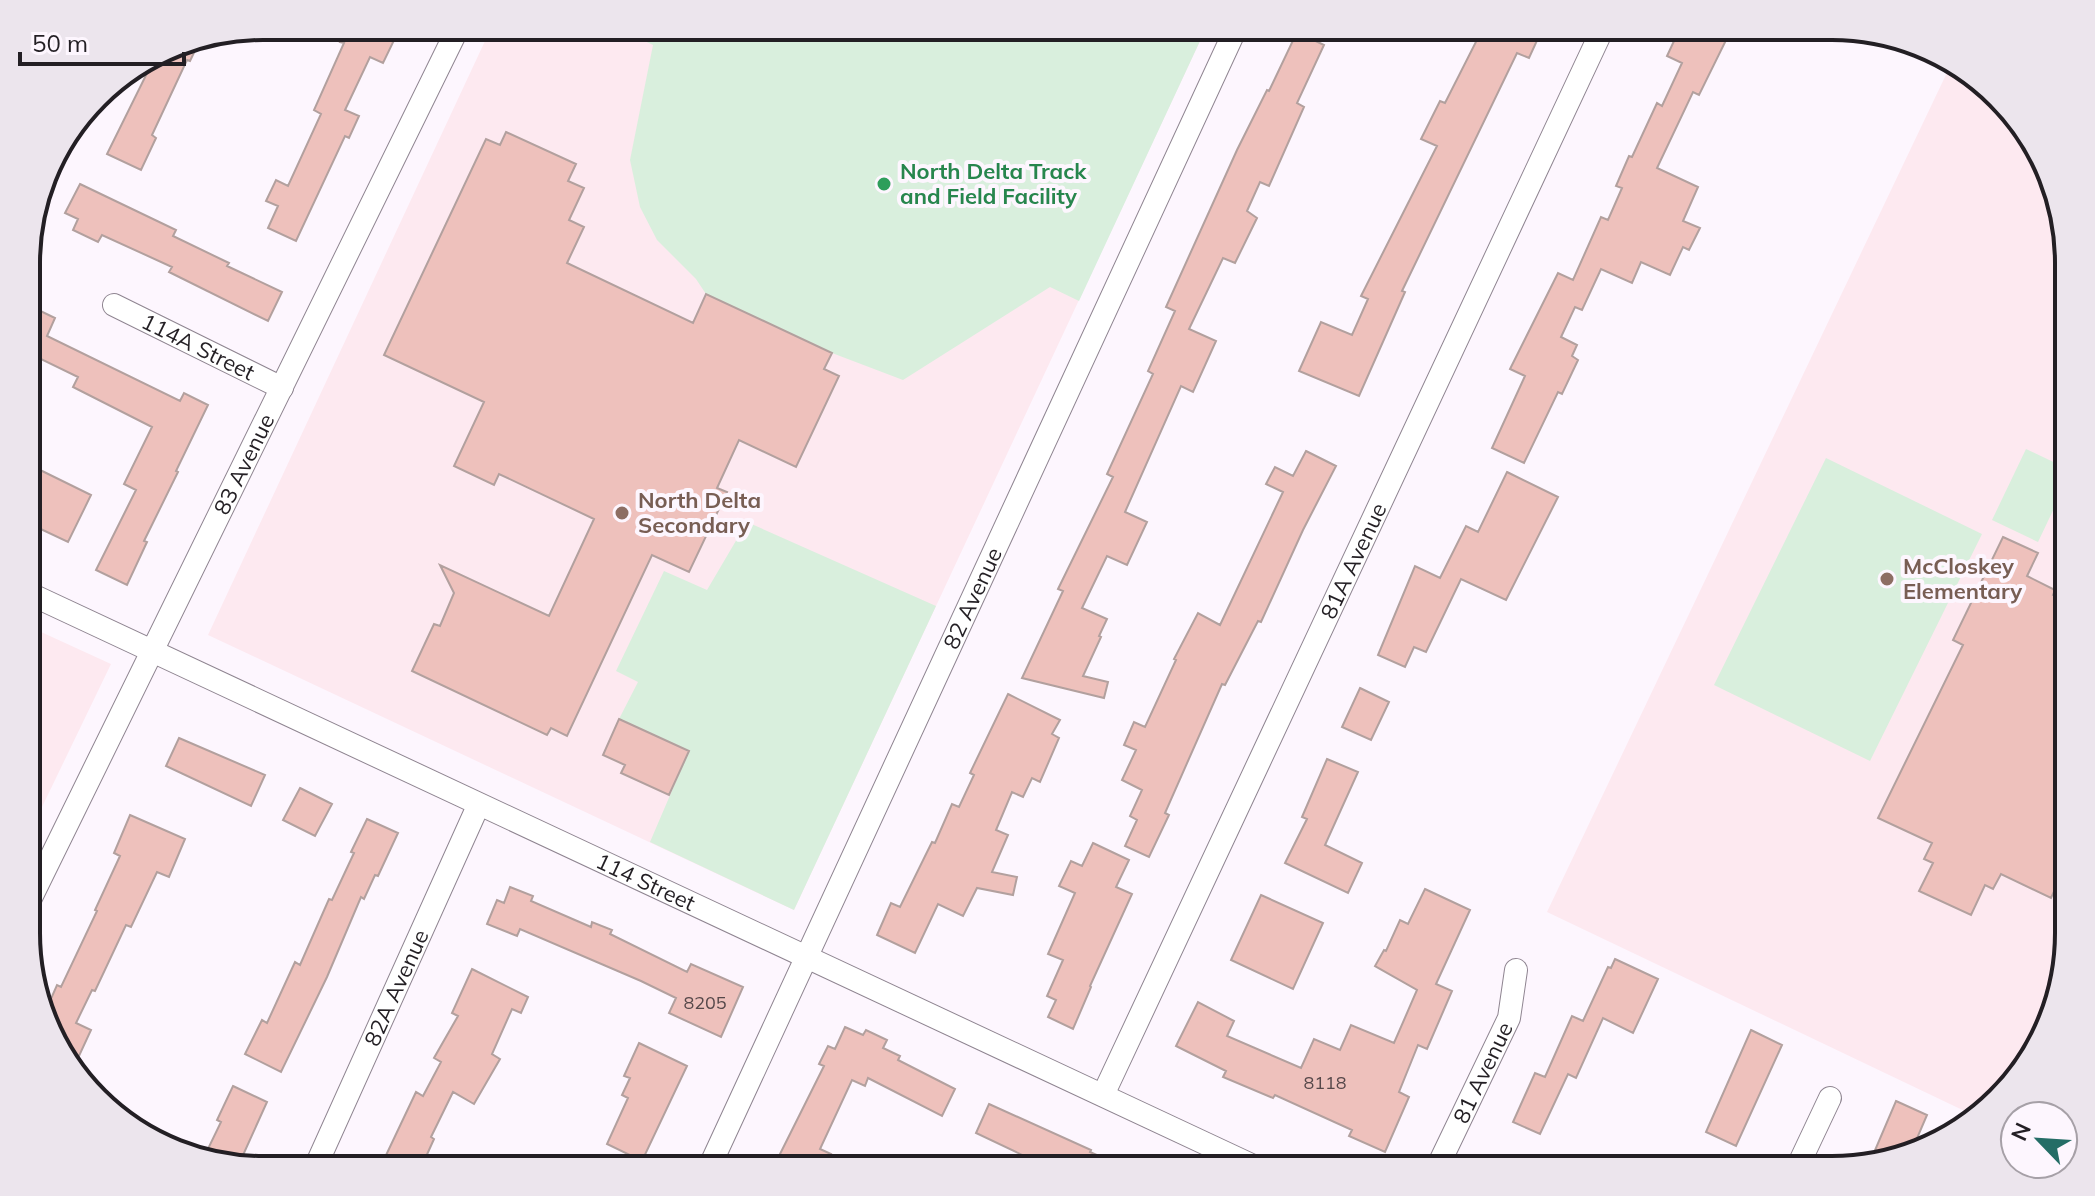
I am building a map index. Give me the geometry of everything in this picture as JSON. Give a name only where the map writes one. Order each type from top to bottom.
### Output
[{"type":"street","name":"83 Avenue","points":[[40,879],[452,40]]},
{"type":"street","name":"82 Avenue","points":[[714,1156],[1231,40]]},
{"type":"street","name":"81A Avenue","points":[[1103,1095],[1597,40]]},
{"type":"street","name":"114A Street","points":[[114,305],[282,388]]},
{"type":"street","name":"114 Street","points":[[40,599],[1232,1156]]},
{"type":"street","name":"82A Avenue","points":[[320,1156],[478,806]]},
{"type":"street","name":"81 Avenue","points":[[1443,1156],[1509,1018],[1516,970]]},
{"type":"street","points":[[1803,1156],[1830,1098]]},
{"type":"shaded area","name":"North Delta Secondary","points":[[485,40],[1200,40],[794,910],[208,635]]},
{"type":"shaded area","name":"McCloskey Elementary","points":[[1947,73],[1979,95],[2017,139],[2043,191],[2055,249],[2055,947],[2051,976],[2032,1032],[2000,1080],[1965,1111],[1547,912]]},
{"type":"shaded area","points":[[40,631],[111,664],[40,811]]},
{"type":"green space","name":"North Delta Track and Field Facility","points":[[642,40],[1200,40],[1079,301],[1050,287],[903,380],[832,353],[706,294],[696,279],[657,240],[640,207],[630,160],[653,45]]},
{"type":"green space","points":[[2026,449],[2055,463],[2055,506],[2038,542],[1992,520]]},
{"type":"green space","points":[[1826,458],[1982,534],[1870,761],[1714,685]]},
{"type":"green space","points":[[747,522],[936,606],[794,910],[650,842],[689,751],[619,719],[638,682],[616,671],[664,571],[707,590]]},
{"type":"building","points":[[394,40],[383,63],[370,57],[345,110],[359,116],[349,138],[345,136],[296,241],[268,228],[278,206],[266,201],[276,180],[288,186],[321,114],[314,110],[344,43],[340,42]]},
{"type":"building","points":[[1293,40],[1314,40],[1324,45],[1297,103],[1304,107],[1269,186],[1260,182],[1247,211],[1257,218],[1235,263],[1223,258],[1189,329],[1216,341],[1193,392],[1181,386],[1125,512],[1147,522],[1127,565],[1107,556],[1082,608],[1107,619],[1083,676],[1108,682],[1104,698],[1022,678],[1063,591],[1058,589],[1113,477],[1107,474],[1153,374],[1148,371],[1175,311],[1166,307],[1237,150]]},
{"type":"building","points":[[1477,40],[1537,40],[1529,58],[1517,53],[1402,291],[1405,292],[1359,396],[1299,371],[1321,322],[1352,335],[1368,299],[1361,296],[1437,146],[1421,139],[1440,101],[1445,103]]},
{"type":"building","points":[[1674,40],[1726,40],[1699,95],[1693,92],[1657,168],[1698,187],[1683,221],[1700,228],[1689,250],[1683,247],[1670,275],[1641,262],[1632,283],[1601,269],[1582,310],[1575,307],[1561,337],[1577,345],[1572,356],[1578,360],[1562,394],[1558,392],[1524,463],[1492,448],[1525,376],[1510,369],[1558,273],[1573,280],[1601,217],[1608,220],[1622,188],[1616,186],[1629,156],[1632,157],[1657,103],[1662,106],[1682,63],[1667,56]]},
{"type":"building","points":[[195,51],[190,61],[187,60],[152,135],[156,138],[141,170],[107,154],[147,73]]},
{"type":"building","name":"North Delta Secondary","points":[[506,132],[576,164],[568,181],[584,188],[569,220],[584,227],[567,263],[693,323],[706,294],[832,353],[824,369],[839,376],[796,467],[739,440],[717,488],[727,492],[689,572],[652,555],[567,736],[551,728],[547,735],[412,671],[434,624],[440,626],[454,593],[440,565],[549,616],[594,519],[499,474],[494,485],[454,466],[484,402],[384,355],[486,139],[500,145]]},
{"type":"building","points":[[80,184],[176,230],[173,236],[282,292],[268,321],[169,272],[172,267],[102,235],[98,242],[73,230],[78,219],[65,213]]},
{"type":"building","points":[[40,311],[55,318],[47,336],[180,401],[184,393],[208,405],[144,541],[147,542],[127,585],[96,570],[136,490],[124,484],[152,427],[73,387],[78,377],[40,358]]},
{"type":"building","points":[[1306,451],[1336,466],[1261,622],[1258,621],[1225,685],[1222,684],[1149,857],[1125,846],[1137,820],[1130,816],[1142,790],[1122,780],[1136,750],[1124,745],[1134,722],[1145,727],[1198,613],[1220,625],[1283,492],[1266,484],[1275,467],[1293,476]]},
{"type":"building","points":[[40,470],[91,495],[68,542],[40,529]]},
{"type":"building","points":[[1507,472],[1558,497],[1506,600],[1461,579],[1426,652],[1414,647],[1405,667],[1378,655],[1415,566],[1440,578],[1466,526],[1478,532]]},
{"type":"building","points":[[2003,537],[2038,553],[2027,576],[2055,590],[2055,889],[2051,898],[2001,874],[1993,889],[1985,885],[1971,915],[1919,891],[1933,863],[1924,859],[1932,843],[1878,818],[1963,645],[1953,640]]},
{"type":"building","points":[[1360,688],[1389,702],[1371,740],[1342,727]]},
{"type":"building","points":[[1008,694],[1060,720],[1052,734],[1059,738],[1040,782],[1032,778],[1023,797],[1012,792],[996,830],[1008,835],[992,872],[1017,877],[1013,895],[977,888],[963,916],[938,904],[915,953],[877,935],[891,903],[900,907],[932,842],[935,843],[952,804],[959,807],[974,775],[970,773]]},
{"type":"building","points":[[619,719],[689,751],[669,795],[621,773],[625,765],[603,755]]},
{"type":"building","points":[[179,738],[265,775],[251,806],[166,766]]},
{"type":"building","points":[[1327,759],[1358,772],[1325,845],[1362,863],[1348,893],[1285,863],[1307,819],[1302,817]]},
{"type":"building","points":[[300,788],[332,804],[315,836],[283,820]]},
{"type":"building","points":[[130,815],[185,839],[169,877],[157,872],[131,927],[126,925],[95,991],[92,990],[76,1023],[91,1030],[79,1056],[63,1032],[51,1000],[57,985],[61,987],[97,911],[120,856],[114,853]]},
{"type":"building","points":[[367,819],[398,833],[378,876],[375,875],[364,899],[361,897],[281,1072],[245,1054],[262,1020],[267,1023],[295,962],[300,965]]},
{"type":"building","points":[[1093,843],[1129,860],[1116,887],[1132,894],[1073,1029],[1048,1017],[1056,1000],[1047,996],[1063,960],[1048,954],[1075,893],[1059,886],[1071,861],[1082,866]]},
{"type":"building","points":[[510,887],[533,896],[531,901],[591,927],[592,922],[612,930],[610,934],[687,972],[691,964],[743,987],[721,1037],[669,1013],[676,998],[641,981],[520,929],[517,936],[487,924],[497,900],[504,903]]},
{"type":"building","points":[[1425,889],[1470,910],[1436,984],[1452,991],[1427,1049],[1418,1045],[1399,1092],[1409,1097],[1385,1152],[1349,1136],[1352,1130],[1275,1095],[1273,1098],[1223,1077],[1226,1071],[1176,1046],[1198,1002],[1234,1021],[1227,1036],[1301,1068],[1314,1039],[1340,1050],[1351,1025],[1394,1043],[1417,990],[1375,966],[1386,951],[1400,920],[1408,924]]},
{"type":"building","points":[[1261,895],[1323,923],[1293,989],[1231,960]]},
{"type":"building","points":[[1615,959],[1658,979],[1633,1033],[1603,1018],[1576,1078],[1568,1074],[1540,1134],[1513,1122],[1535,1073],[1545,1077],[1572,1016],[1583,1021],[1608,967],[1611,968]]},
{"type":"building","points":[[472,969],[528,997],[521,1013],[512,1009],[492,1054],[500,1059],[474,1104],[453,1092],[431,1137],[434,1139],[426,1156],[386,1156],[416,1092],[423,1096],[441,1062],[434,1058],[458,1016],[452,1013]]},
{"type":"building","points":[[845,1027],[863,1035],[866,1030],[887,1040],[883,1048],[900,1056],[898,1060],[955,1089],[942,1116],[868,1078],[865,1086],[852,1080],[820,1149],[830,1156],[779,1156],[824,1066],[819,1064],[828,1046],[835,1049]]},
{"type":"building","points":[[1751,1030],[1782,1045],[1736,1146],[1706,1132]]},
{"type":"building","points":[[639,1043],[687,1066],[644,1156],[632,1156],[607,1144],[628,1098],[622,1095],[630,1078],[624,1076]]},
{"type":"building","points":[[233,1086],[267,1102],[243,1155],[208,1149],[221,1122],[217,1120]]},
{"type":"building","points":[[1896,1101],[1927,1115],[1917,1139],[1874,1152]]},
{"type":"building","points":[[989,1104],[1099,1156],[1024,1156],[976,1133]]},
{"type":"place","name":"North Delta Track and Field Facility","points":[[884,184]]},
{"type":"place","name":"North Delta Secondary","points":[[622,513]]},
{"type":"place","name":"McCloskey Elementary","points":[[1887,579]]}]
